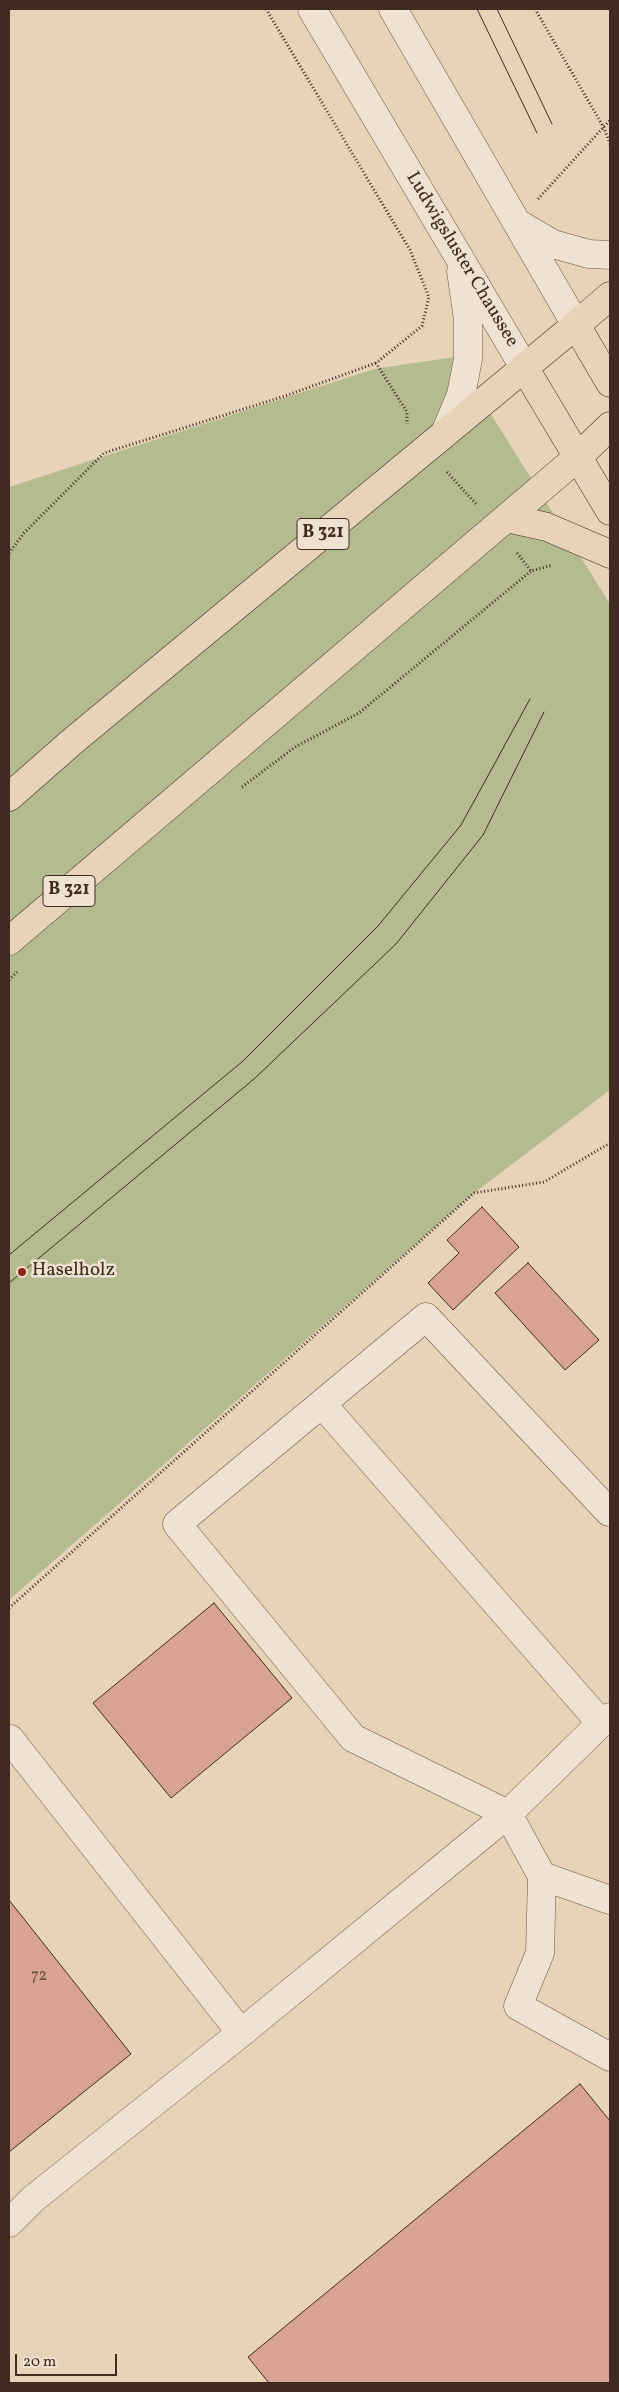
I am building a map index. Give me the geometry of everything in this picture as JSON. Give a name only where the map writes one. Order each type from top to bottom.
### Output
[{"type":"main road","name":"B 321","points":[[9,796],[610,296]]},
{"type":"main road","points":[[576,324],[610,383]]},
{"type":"main road","name":"Ludwigsluster Chaussee","points":[[524,367],[610,511]]},
{"type":"main road","name":"B 321","points":[[9,942],[502,523],[578,457],[610,426]]},
{"type":"main road","points":[[502,523],[547,527],[610,554]]},
{"type":"street","name":"Ludwigsluster Chaussee","points":[[312,9],[524,367]]},
{"type":"street","points":[[393,9],[576,324]]},
{"type":"street","points":[[517,222],[552,244],[589,254],[610,255]]},
{"type":"street","points":[[435,441],[461,395],[468,359],[468,320],[459,257]]},
{"type":"street","points":[[610,1511],[426,1318],[177,1524],[353,1738],[508,1814],[542,1876],[540,1953],[518,2006],[610,2057]]},
{"type":"street","points":[[9,2223],[33,2199],[241,2033],[508,1814],[605,1720],[322,1404]]},
{"type":"street","points":[[10,1739],[241,2033]]},
{"type":"street","points":[[542,1876],[610,1900]]},
{"type":"path","points":[[9,553],[24,533],[104,453],[285,396],[376,362],[422,326],[429,296],[410,250],[266,9]]},
{"type":"path","points":[[535,9],[604,128],[610,144]]},
{"type":"path","points":[[604,128],[610,120]]},
{"type":"path","points":[[376,362],[407,412],[408,431],[435,441],[502,523],[531,571]]},
{"type":"path","points":[[235,793],[295,747],[359,713],[531,571],[555,564]]},
{"type":"path","points":[[9,980],[24,967]]},
{"type":"path","points":[[9,1608],[474,1193],[544,1182],[610,1144]]},
{"type":"green space","points":[[455,357],[610,604],[610,1090],[474,1193],[9,1600],[9,487],[374,369]]},
{"type":"building","points":[[482,1207],[519,1247],[453,1310],[428,1283],[459,1253],[447,1240]]},
{"type":"building","points":[[528,1263],[599,1340],[565,1370],[495,1293]]},
{"type":"building","points":[[214,1603],[292,1698],[171,1798],[93,1703]]},
{"type":"building","points":[[9,1900],[131,2054],[9,2152]]},
{"type":"building","points":[[580,2084],[610,2121],[610,2383],[269,2383],[248,2357]]},
{"type":"tram line","points":[[477,9],[537,133]]},
{"type":"tram line","points":[[497,9],[552,124]]},
{"type":"tram line","points":[[9,1255],[243,1061],[378,926],[461,825],[530,699]]},
{"type":"tram line","points":[[9,1283],[254,1079],[396,944],[483,835],[544,712]]},
{"type":"place","name":"Haselholz","points":[[22,1272]]}]
